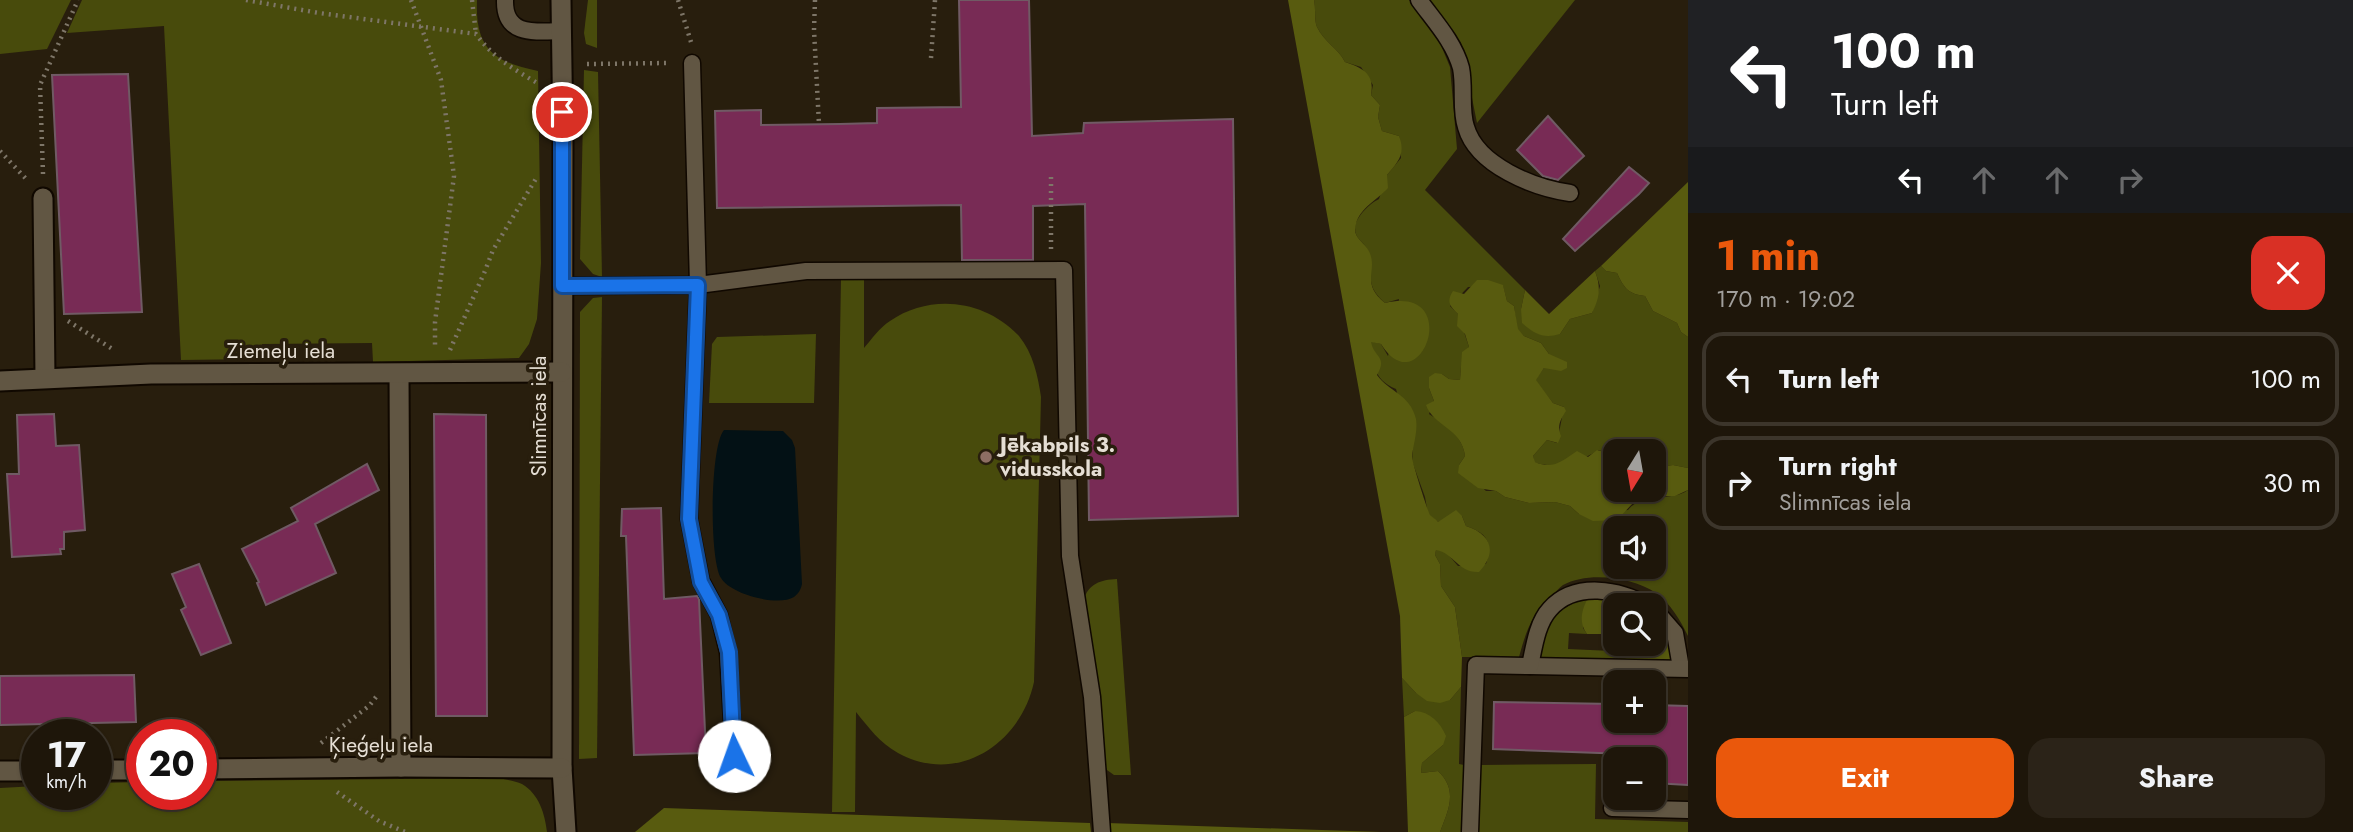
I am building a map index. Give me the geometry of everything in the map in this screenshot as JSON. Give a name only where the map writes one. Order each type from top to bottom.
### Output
[{"type":"street","name":"Slimnīcas iela","points":[[561,0],[562,768],[566,832]]},
{"type":"street","points":[[43,198],[45,379]]},
{"type":"street","name":"Ziemeļu iela","points":[[0,381],[150,374],[562,372]]},
{"type":"street","points":[[399,373],[401,766]]},
{"type":"street","name":"Ķieģeļu iela","points":[[217,769],[401,766],[562,768]]},
{"type":"street","points":[[0,771],[21,771]]},
{"type":"lane","points":[[505,0],[507,19],[513,25],[533,32],[561,32]]},
{"type":"lane","points":[[1419,0],[1452,43],[1461,69],[1465,125],[1471,141],[1502,168],[1521,180],[1545,190],[1570,193]]},
{"type":"lane","points":[[692,63],[698,285],[689,519],[701,582],[719,615],[729,652],[734,756]]},
{"type":"lane","points":[[562,286],[698,285],[806,271],[1064,270],[1070,556],[1091,698],[1101,832]]},
{"type":"lane","points":[[1530,666],[1537,635],[1550,609],[1572,594],[1605,590],[1617,593]]},
{"type":"lane","points":[[1470,832],[1476,665],[1684,668],[1675,634],[1666,623]]},
{"type":"lane","points":[[1666,809],[1688,810]]},
{"type":"path","points":[[43,198],[40,85],[78,0]]},
{"type":"path","points":[[246,0],[319,13],[476,34]]},
{"type":"path","points":[[411,0],[441,80],[454,176],[435,322],[435,374]]},
{"type":"path","points":[[472,0],[476,34],[485,47],[540,85],[561,85]]},
{"type":"path","points":[[579,64],[692,63],[691,43],[678,0]]},
{"type":"path","points":[[815,0],[819,124]]},
{"type":"path","points":[[931,58],[935,0]]},
{"type":"path","points":[[435,374],[485,271],[492,250],[563,138]]},
{"type":"path","points":[[0,151],[43,198]]},
{"type":"path","points":[[1051,173],[1051,270]]},
{"type":"path","points":[[44,306],[150,374]]},
{"type":"shaded area","points":[[0,0],[71,0],[47,49],[0,54]]},
{"type":"shaded area","points":[[82,0],[477,0],[479,30],[490,50],[509,63],[538,71],[541,263],[537,319],[529,344],[519,358],[373,362],[372,343],[262,344],[261,359],[181,360],[164,26],[67,33]]},
{"type":"shaded area","points":[[588,0],[597,0],[597,48],[586,44],[584,33]]},
{"type":"shaded area","points":[[1288,0],[1314,0],[1316,24],[1320,32],[1345,62],[1366,73],[1371,82],[1371,95],[1380,105],[1378,117],[1382,131],[1399,136],[1401,153],[1387,175],[1388,188],[1361,213],[1355,232],[1371,255],[1371,281],[1377,295],[1385,303],[1409,302],[1424,310],[1429,324],[1428,340],[1420,354],[1409,362],[1396,360],[1381,344],[1371,342],[1381,360],[1377,375],[1409,404],[1413,411],[1416,429],[1412,457],[1430,515],[1438,522],[1456,510],[1466,526],[1475,529],[1489,544],[1488,558],[1479,572],[1466,569],[1436,550],[1441,586],[1455,607],[1462,657],[1461,687],[1450,700],[1440,703],[1427,701],[1402,678],[1400,616]]},
{"type":"shaded area","points":[[1314,0],[1409,0],[1438,38],[1450,67],[1457,149],[1425,190],[1525,290],[1521,309],[1560,334],[1570,319],[1592,313],[1600,286],[1595,271],[1601,266],[1606,271],[1617,273],[1627,289],[1634,294],[1645,296],[1653,311],[1677,323],[1681,332],[1688,337],[1688,468],[1666,466],[1666,439],[1603,439],[1603,452],[1598,450],[1583,458],[1558,465],[1534,462],[1533,456],[1547,440],[1557,443],[1564,407],[1553,403],[1535,380],[1544,368],[1549,354],[1541,343],[1524,336],[1517,329],[1514,306],[1507,301],[1503,286],[1468,287],[1450,306],[1458,314],[1469,347],[1461,367],[1460,380],[1449,379],[1442,374],[1429,388],[1434,401],[1429,414],[1447,426],[1461,442],[1465,456],[1459,465],[1486,491],[1496,491],[1505,497],[1529,503],[1555,502],[1570,506],[1579,514],[1628,510],[1638,502],[1666,502],[1666,497],[1688,490],[1688,636],[1666,602],[1666,593],[1656,593],[1635,583],[1616,579],[1666,579],[1666,516],[1603,516],[1603,577],[1585,578],[1563,585],[1544,603],[1530,624],[1519,657],[1462,657],[1455,607],[1441,586],[1436,549],[1446,552],[1458,566],[1486,564],[1488,544],[1483,535],[1466,526],[1462,516],[1438,522],[1428,514],[1412,461],[1413,448],[1396,389],[1378,375],[1370,341],[1381,344],[1388,356],[1399,299],[1385,303],[1377,295],[1371,281],[1369,255],[1355,231],[1360,215],[1379,199],[1387,175],[1401,158],[1399,136],[1382,131],[1378,117],[1380,105],[1371,95],[1373,85],[1361,67],[1345,62],[1316,24]]},
{"type":"shaded area","points":[[1428,0],[1575,0],[1477,123],[1461,43]]},
{"type":"shaded area","points":[[584,70],[598,72],[602,277],[593,274],[580,259]]},
{"type":"shaded area","points":[[1688,182],[1688,337],[1681,332],[1677,323],[1653,311],[1645,296],[1634,294],[1627,289],[1617,273],[1606,271],[1601,266]]},
{"type":"shaded area","points":[[1595,271],[1599,292],[1592,313],[1570,319],[1560,334],[1549,336],[1531,330],[1522,323],[1521,309],[1525,290],[1549,314]]},
{"type":"shaded area","points":[[841,278],[864,278],[864,348],[882,327],[906,312],[940,304],[974,308],[1005,324],[1019,336],[1034,365],[1041,397],[1034,682],[1027,704],[1016,723],[1001,740],[984,753],[964,761],[943,764],[921,762],[891,749],[856,712],[855,812],[832,812]]},
{"type":"shaded area","points":[[1477,280],[1503,285],[1507,301],[1514,306],[1518,329],[1524,336],[1541,343],[1549,354],[1567,362],[1567,368],[1561,371],[1544,368],[1536,380],[1553,403],[1564,407],[1566,411],[1560,423],[1561,436],[1558,443],[1547,440],[1533,456],[1535,462],[1552,465],[1577,451],[1588,457],[1597,450],[1603,452],[1603,502],[1634,502],[1621,516],[1603,516],[1603,521],[1593,521],[1570,506],[1555,502],[1529,503],[1505,497],[1496,491],[1478,488],[1458,473],[1459,465],[1465,456],[1463,447],[1459,439],[1435,418],[1426,405],[1434,401],[1429,388],[1429,377],[1435,373],[1460,380],[1462,352],[1469,347],[1465,334],[1457,326],[1458,314],[1449,301],[1453,291],[1464,294]]},
{"type":"shaded area","points":[[602,297],[597,758],[579,759],[580,312],[593,298]]},
{"type":"shaded area","points":[[816,334],[814,403],[709,403],[712,344],[717,337]]},
{"type":"shaded area","points":[[724,430],[783,431],[792,440],[795,448],[802,584],[800,591],[787,600],[766,600],[744,594],[721,578],[714,549],[713,503],[716,457]]},
{"type":"shaded area","points":[[1666,466],[1688,468],[1688,490],[1675,496],[1666,496]]},
{"type":"shaded area","points":[[1117,579],[1131,775],[1114,775],[1107,770],[1104,763],[1083,601],[1088,590],[1096,584]]},
{"type":"shaded area","points":[[1603,594],[1603,634],[1587,634],[1584,629],[1582,615],[1589,596]]},
{"type":"shaded area","points":[[1589,596],[1583,628],[1587,634],[1569,633],[1568,649],[1603,651],[1603,656],[1622,656],[1626,659],[1538,658],[1549,625],[1559,612]]},
{"type":"shaded area","points":[[1666,637],[1674,660],[1626,659],[1622,656],[1666,656]]},
{"type":"shaded area","points":[[1402,678],[1416,693],[1450,700],[1461,687],[1459,764],[1464,765],[1464,832],[1440,832],[1449,808],[1448,785],[1438,771],[1421,773],[1422,763],[1443,745],[1415,711],[1404,717]]},
{"type":"shaded area","points":[[1415,711],[1434,719],[1446,736],[1443,745],[1422,763],[1421,773],[1438,771],[1448,785],[1449,808],[1440,832],[1408,832],[1404,717]]},
{"type":"shaded area","points":[[1596,764],[1595,819],[1688,822],[1688,832],[1479,832],[1480,765]]},
{"type":"shaded area","points":[[500,778],[522,784],[533,793],[543,812],[547,832],[0,832],[0,788],[21,787],[21,810],[112,810],[112,783],[126,782],[126,810],[217,810],[217,781]]},
{"type":"shaded area","points":[[664,808],[1090,823],[1091,832],[635,832]]},
{"type":"shaded area","points":[[1107,823],[1381,832],[1108,832]]},
{"type":"building","points":[[959,0],[1029,0],[1032,136],[1083,133],[1084,123],[1233,119],[1238,516],[1089,520],[1085,204],[1033,206],[1033,260],[962,260],[961,205],[717,208],[715,111],[761,110],[761,125],[840,124],[877,123],[877,108],[961,107]]},
{"type":"building","points":[[128,74],[142,312],[64,314],[52,75]]},
{"type":"building","points":[[1548,116],[1584,156],[1558,180],[1543,176],[1517,150]]},
{"type":"building","points":[[1629,167],[1649,183],[1575,251],[1563,239]]},
{"type":"building","points":[[54,414],[56,446],[79,445],[85,530],[64,532],[64,549],[60,549],[61,554],[12,557],[7,474],[19,474],[17,415]]},
{"type":"building","points":[[434,414],[486,415],[487,716],[436,716]]},
{"type":"building","points":[[367,464],[379,490],[315,524],[336,573],[266,605],[257,583],[259,582],[242,549],[298,521],[291,508]]},
{"type":"building","points":[[661,508],[664,599],[697,596],[699,599],[706,753],[634,755],[626,536],[621,536],[622,509]]},
{"type":"building","points":[[199,564],[231,643],[201,655],[181,610],[186,607],[172,574]]},
{"type":"building","points":[[134,675],[136,719],[112,723],[112,719],[21,719],[21,725],[0,725],[0,676]]},
{"type":"building","points":[[1494,702],[1603,704],[1603,733],[1666,733],[1666,705],[1688,706],[1688,785],[1666,784],[1666,747],[1603,747],[1603,753],[1493,749]]},
{"type":"place","name":"Jēkabpils 3. vidusskola","points":[[986,457]]},
{"type":"route","points":[[562,112],[562,286],[698,285],[689,519],[701,582],[719,615],[729,652],[734,756]]}]
